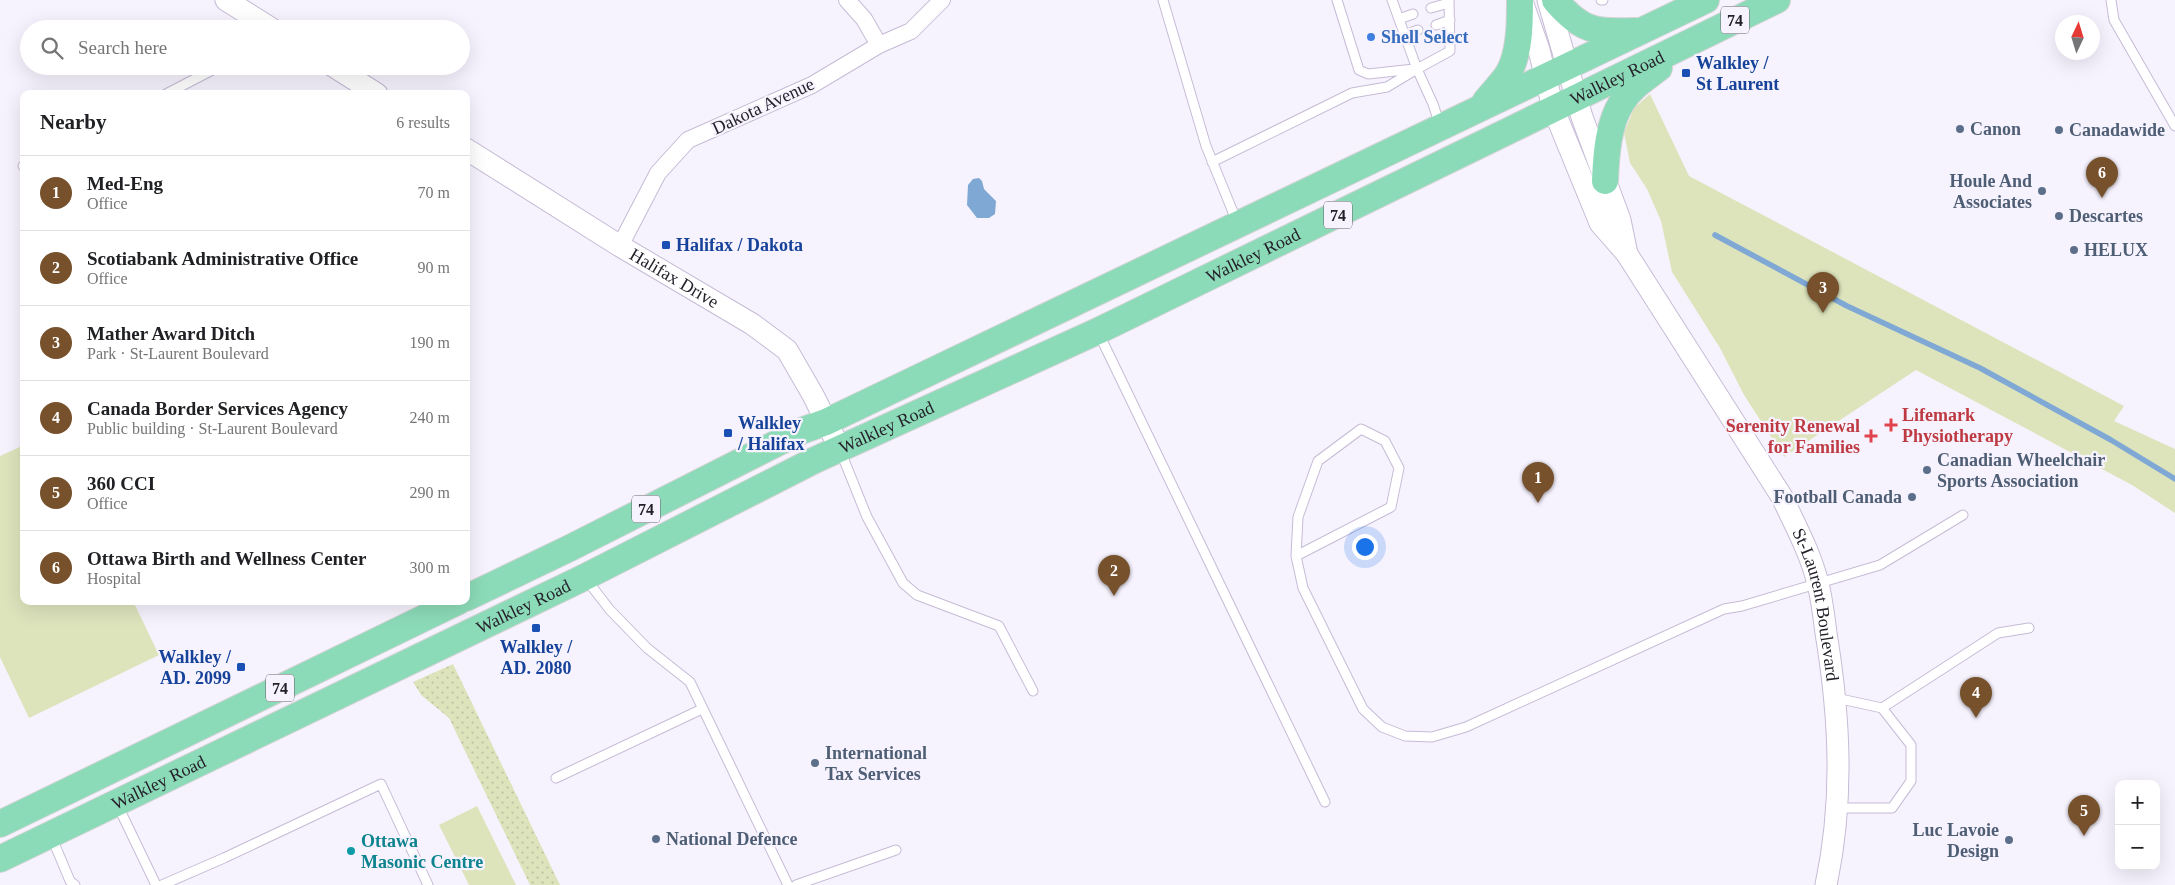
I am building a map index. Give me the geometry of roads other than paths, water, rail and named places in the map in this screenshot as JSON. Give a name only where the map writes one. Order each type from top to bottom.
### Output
[{"type":"main road","points":[[1479,110],[1508,73],[1516,52],[1520,0]]},
{"type":"main road","points":[[1555,0],[1582,26],[1607,32],[1643,31]]},
{"type":"main road","name":"Walkley Road","points":[[470,596],[570,548],[801,431],[826,422],[1706,0]]},
{"type":"main road","name":"Walkley Road","points":[[0,860],[585,577],[840,449],[1098,331],[1576,96],[1777,0]]},
{"type":"main road","points":[[1605,181],[1608,142],[1622,102],[1635,87],[1693,40]]},
{"type":"main road","points":[[1242,222],[1264,251]]},
{"type":"main road","points":[[570,548],[585,577]]},
{"type":"main road","name":"Walkley Road","points":[[0,824],[426,612],[448,605]]},
{"type":"main road","points":[[426,612],[446,644]]},
{"type":"main road","points":[[101,775],[116,803]]},
{"type":"street","points":[[226,0],[255,20]]},
{"type":"street","points":[[848,0],[864,19],[880,45]]},
{"type":"street","name":"Dakota Avenue","points":[[620,246],[658,173],[688,140],[812,85],[880,45],[911,31],[942,0]]},
{"type":"street","name":"St-Laurent Boulevard","points":[[1520,0],[1557,71],[1576,96],[1620,220],[1627,254]]},
{"type":"street","name":"St-Laurent Boulevard","points":[[1548,0],[1557,71],[1553,108],[1600,223],[1627,254],[1782,497],[1801,536],[1818,583],[1836,698],[1839,764],[1834,848],[1826,885]]},
{"type":"street","points":[[347,75],[371,90]]},
{"type":"street","name":"Halifax Drive","points":[[470,152],[620,246],[752,324],[787,350],[813,395],[840,449]]},
{"type":"lane","points":[[1163,0],[1212,162],[1242,222]]},
{"type":"lane","points":[[1337,0],[1359,70],[1368,74],[1417,69]]},
{"type":"lane","points":[[1392,0],[1440,128]]},
{"type":"lane","points":[[2111,0],[2114,20],[2175,126]]},
{"type":"lane","points":[[1212,162],[1352,92],[1387,87],[1450,51],[1449,2],[1431,8]]},
{"type":"lane","points":[[1399,19],[1413,14]]},
{"type":"lane","points":[[1436,25],[1450,20]]},
{"type":"lane","points":[[1405,35],[1418,30]]},
{"type":"lane","points":[[174,90],[203,75]]},
{"type":"lane","points":[[1098,331],[1325,802]]},
{"type":"lane","points":[[1296,556],[1391,506],[1399,468],[1385,441],[1360,429],[1318,461],[1298,517],[1296,556],[1303,588],[1363,709],[1382,727],[1405,736],[1432,737],[1466,726],[1724,609],[1742,606],[1880,565],[1963,515]]},
{"type":"lane","points":[[840,449],[868,517],[903,583],[917,595],[999,626],[1033,691]]},
{"type":"lane","points":[[585,577],[610,610],[648,648],[690,682],[788,885]]},
{"type":"lane","points":[[1882,708],[1998,633],[2029,628]]},
{"type":"lane","points":[[1836,698],[1882,708],[1911,745],[1910,781],[1892,808],[1836,808]]},
{"type":"lane","points":[[556,778],[702,709]]},
{"type":"lane","points":[[162,885],[381,784],[428,885]]},
{"type":"lane","points":[[116,803],[156,885]]},
{"type":"lane","points":[[51,835],[70,881],[75,885]]},
{"type":"lane","points":[[796,885],[896,850]]},
{"type":"water","points":[[979,178],[984,189],[996,201],[995,214],[989,218],[977,218],[967,205],[968,185],[973,179]]},
{"type":"waterway","points":[[1715,235],[1847,306],[1980,368],[2111,440],[2175,479]]},
{"type":"place","name":"Shell Select","points":[[1371,37]]},
{"type":"place","name":"Walkley / St Laurent","points":[[1686,73]]},
{"type":"place","name":"Canon","points":[[1960,129]]},
{"type":"place","name":"Canadawide","points":[[2059,130]]},
{"type":"place","name":"Houle And Associates","points":[[2042,191]]},
{"type":"place","name":"Ottawa Birth and Wellness Center","points":[[2102,198]]},
{"type":"place","name":"Descartes","points":[[2059,216]]},
{"type":"place","name":"Halifax / Dakota","points":[[666,245]]},
{"type":"place","name":"HELUX","points":[[2074,250]]},
{"type":"place","name":"Mather Award Ditch","points":[[1823,313]]},
{"type":"place","name":"Lifemark Physiotherapy","points":[[1891,425]]},
{"type":"place","name":"Walkley / Halifax","points":[[728,433]]},
{"type":"place","name":"Serenity Renewal for Families","points":[[1871,436]]},
{"type":"place","name":"Canadian Wheelchair Sports Association","points":[[1927,470]]},
{"type":"place","name":"Football Canada","points":[[1912,497]]},
{"type":"place","name":"Med-Eng","points":[[1538,503]]},
{"type":"place","name":"Scotiabank Administrative Office","points":[[1114,596]]},
{"type":"place","name":"Walkley / AD. 2080","points":[[536,628]]},
{"type":"place","name":"Walkley / AD. 2099","points":[[241,667]]},
{"type":"place","name":"Canada Border Services Agency","points":[[1976,718]]},
{"type":"place","name":"International Tax Services","points":[[815,763]]},
{"type":"place","name":"360 CCI","points":[[2084,836]]},
{"type":"place","name":"National Defence","points":[[656,839]]},
{"type":"place","name":"Luc Lavoie Design","points":[[2009,840]]},
{"type":"place","name":"Ottawa Masonic Centre","points":[[351,851]]}]
